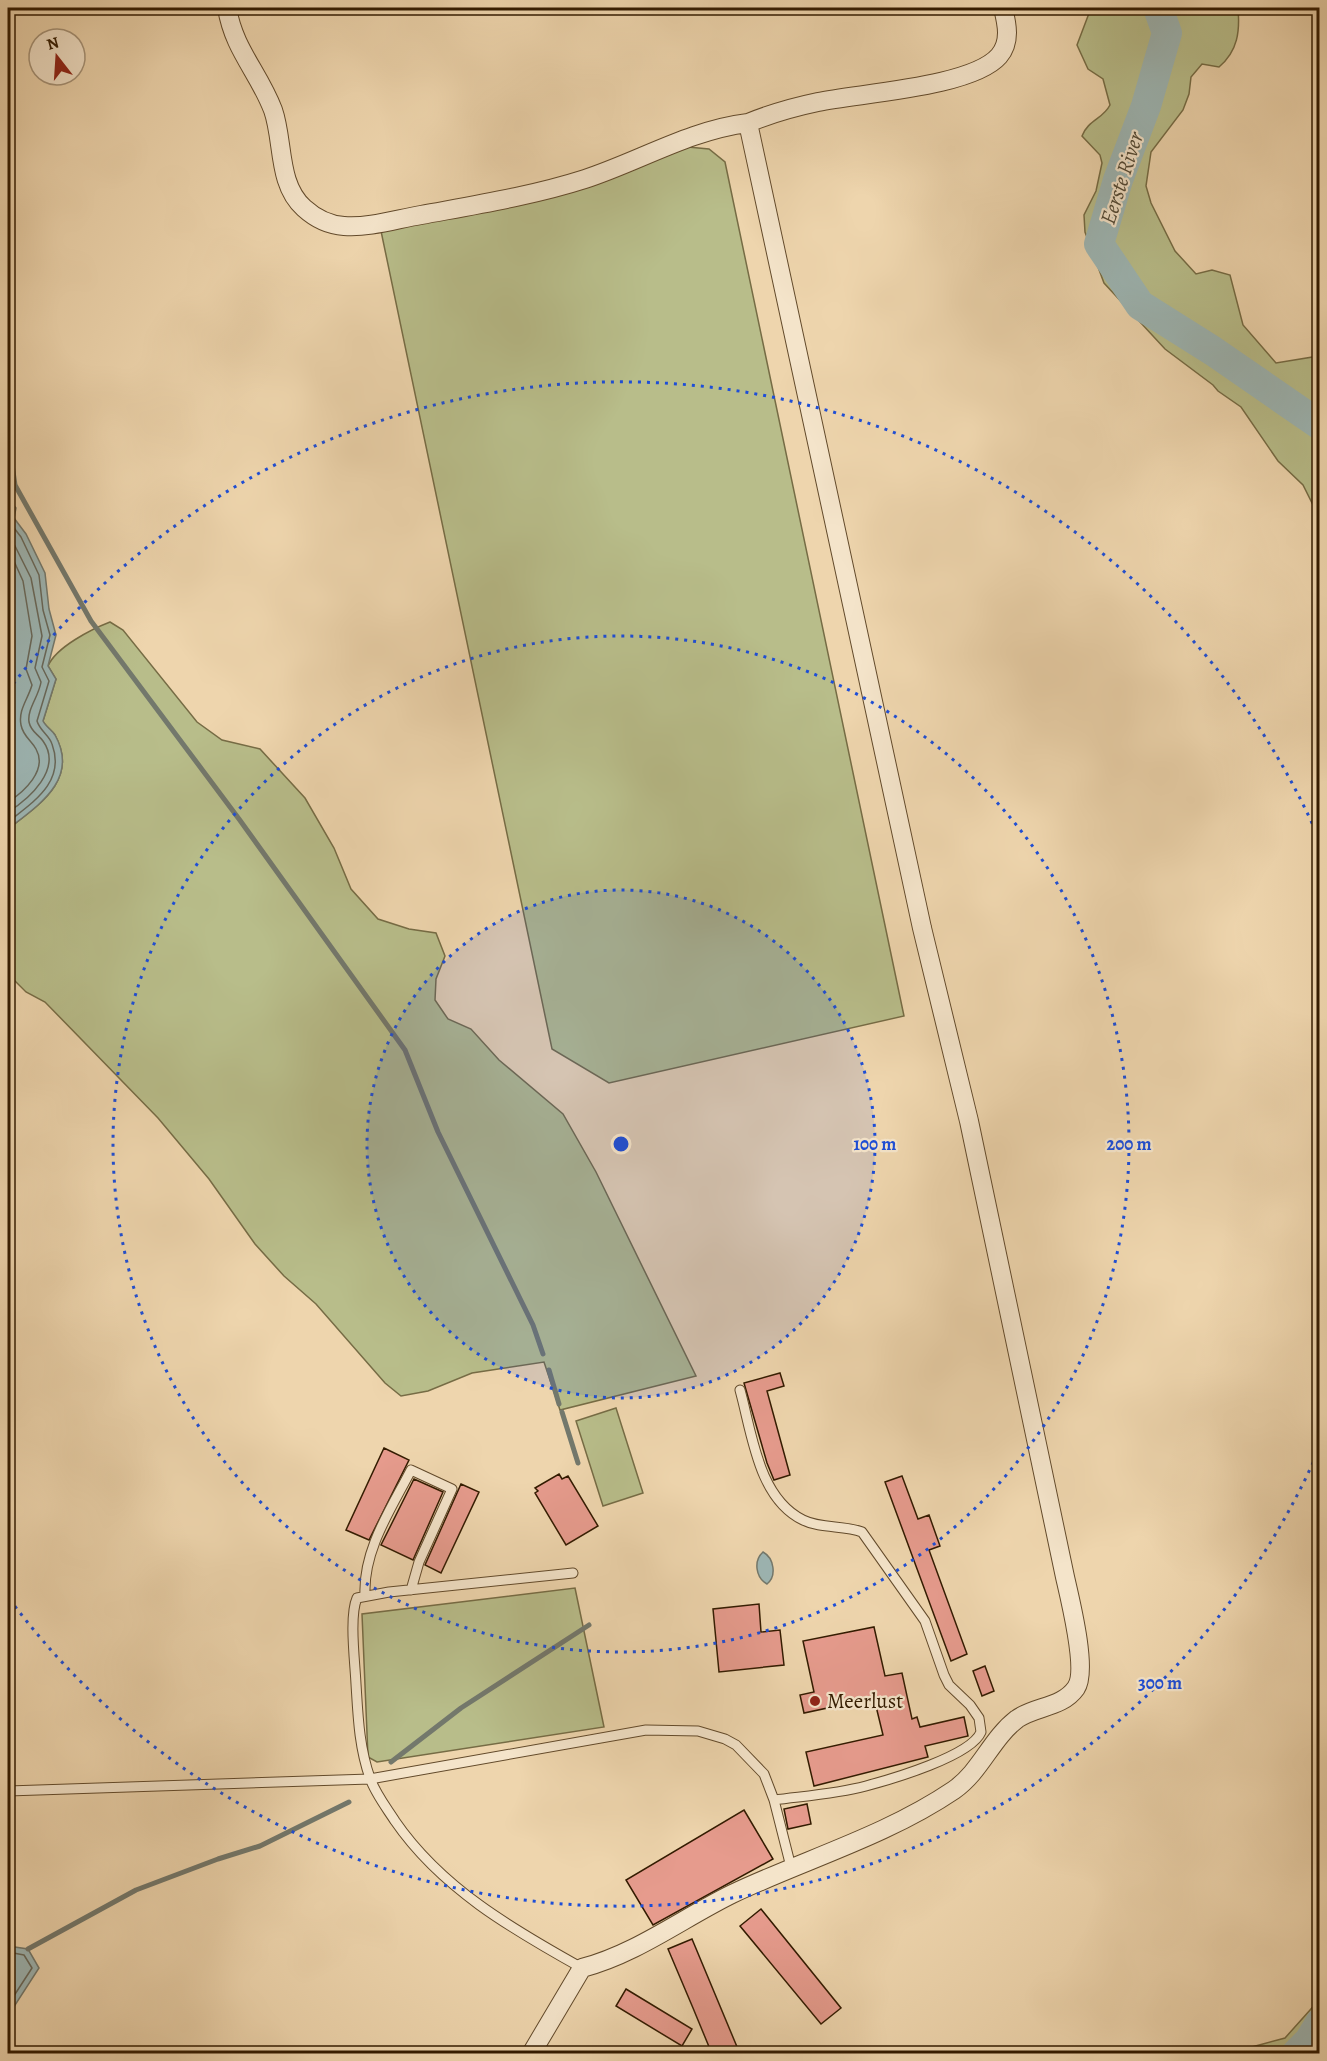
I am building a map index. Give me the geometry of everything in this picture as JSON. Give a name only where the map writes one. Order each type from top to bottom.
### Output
[{"type":"street","points":[[227,8],[231,29],[241,53],[261,81],[274,113],[286,177],[292,194],[302,206],[319,219],[344,226],[477,204],[583,180],[687,137],[748,123],[818,102],[932,83],[977,72],[992,63],[1006,45],[1008,28],[1003,8]]},
{"type":"street","points":[[531,2054],[582,1968],[638,1944],[730,1895],[791,1867],[865,1838],[954,1790],[974,1774],[1008,1727],[1019,1718],[1068,1697],[1077,1687],[1080,1675],[1077,1633],[969,1121],[907,858],[748,123]]},
{"type":"lane","points":[[740,1390],[771,1490],[780,1504],[804,1521],[855,1530],[869,1540],[925,1621],[944,1675],[949,1684],[970,1705],[979,1718],[981,1732],[972,1745],[904,1774],[865,1786],[774,1800]]},
{"type":"lane","points":[[365,1595],[364,1573],[375,1541],[411,1470],[452,1489],[420,1562],[411,1590]]},
{"type":"lane","points":[[573,1573],[365,1595],[357,1598],[355,1603],[355,1659],[360,1742],[370,1779],[412,1845],[434,1869],[482,1907],[582,1968]]},
{"type":"lane","points":[[8,1791],[370,1779],[646,1730],[698,1731],[725,1738],[747,1754],[764,1774],[774,1800],[791,1867]]},
{"type":"green space","points":[[1091,8],[1238,8],[1239,25],[1234,47],[1219,67],[1202,64],[1191,77],[1189,94],[1183,110],[1151,152],[1146,186],[1151,203],[1175,251],[1196,274],[1212,270],[1230,275],[1243,325],[1276,363],[1319,356],[1319,517],[1303,485],[1278,461],[1241,407],[1165,349],[1104,283],[1085,232],[1084,215],[1096,191],[1102,163],[1100,155],[1082,136],[1088,126],[1110,105],[1103,79],[1088,69],[1077,45]]},
{"type":"green space","points":[[688,147],[709,149],[725,162],[904,1016],[609,1083],[552,1049],[381,231]]},
{"type":"green space","points":[[110,622],[123,630],[197,722],[222,740],[260,749],[305,798],[334,848],[351,889],[378,919],[409,929],[436,933],[445,956],[436,979],[435,1000],[448,1019],[471,1029],[499,1060],[563,1114],[596,1172],[696,1376],[560,1410],[544,1362],[472,1373],[428,1391],[401,1396],[385,1383],[316,1304],[284,1276],[255,1244],[209,1179],[158,1118],[45,1002],[26,992],[8,974],[8,829],[52,790],[59,778],[62,765],[61,751],[55,735],[43,721],[56,679],[48,666],[66,646]]},
{"type":"green space","points":[[616,1408],[643,1493],[603,1506],[576,1421]]},
{"type":"green space","points":[[575,1588],[604,1727],[377,1762],[368,1757],[362,1614]]},
{"type":"green space","points":[[1319,2000],[1319,2053],[1247,2053],[1252,2047],[1285,2038]]},
{"type":"water","points":[[11,502],[16,508],[14,518],[26,534],[45,573],[49,609],[56,635],[48,666],[56,679],[43,721],[55,735],[61,751],[62,765],[59,778],[52,790],[8,829],[8,514]]},
{"type":"water","points":[[763,1552],[770,1558],[773,1567],[772,1576],[767,1584],[760,1578],[757,1569],[758,1560]]},
{"type":"water","points":[[8,1946],[28,1949],[39,1968],[8,2016]]},
{"type":"building","points":[[780,1373],[784,1386],[767,1391],[790,1475],[774,1480],[744,1383]]},
{"type":"building","points":[[384,1448],[409,1460],[369,1540],[346,1530]]},
{"type":"building","points":[[559,1474],[562,1479],[568,1476],[598,1526],[566,1545],[535,1493],[538,1491],[535,1488]]},
{"type":"building","points":[[902,1476],[918,1519],[929,1515],[940,1546],[929,1550],[967,1654],[951,1661],[885,1482]]},
{"type":"building","points":[[414,1479],[443,1492],[413,1560],[381,1545]]},
{"type":"building","points":[[461,1484],[479,1492],[441,1573],[425,1565]]},
{"type":"building","points":[[759,1604],[761,1632],[780,1630],[784,1665],[719,1672],[713,1609]]},
{"type":"building","points":[[874,1627],[885,1676],[902,1673],[912,1719],[917,1717],[920,1727],[964,1717],[968,1736],[925,1746],[928,1757],[814,1786],[806,1752],[883,1735],[874,1698],[804,1713],[800,1695],[814,1692],[803,1641]]},
{"type":"building","points":[[985,1666],[994,1691],[982,1696],[973,1671]]},
{"type":"building","points":[[807,1804],[811,1824],[788,1829],[784,1809]]},
{"type":"building","points":[[744,1810],[773,1859],[653,1925],[626,1880]]},
{"type":"building","points":[[761,1909],[841,2008],[821,2024],[740,1926]]},
{"type":"building","points":[[692,1939],[740,2054],[712,2054],[668,1949]]},
{"type":"building","points":[[626,1989],[692,2029],[682,2046],[616,2006]]},
{"type":"waterway","name":"Eerste River","points":[[1158,8],[1167,33],[1146,106],[1118,180],[1099,244],[1140,305],[1213,351],[1320,425]]},
{"type":"waterway","points":[[8,437],[15,485],[91,621],[239,819],[405,1050],[438,1132],[533,1325],[543,1354]]},
{"type":"waterway","points":[[549,1370],[559,1404]]},
{"type":"waterway","points":[[562,1412],[578,1463]]},
{"type":"waterway","points":[[391,1762],[461,1708],[589,1625]]},
{"type":"waterway","points":[[28,1949],[136,1890],[260,1846],[349,1802]]},
{"type":"waterway","name":"Eerste River","points":[[1296,2054],[1309,2041],[1320,2023]]},
{"type":"place","name":"Meerlust","points":[[815,1701]]}]
